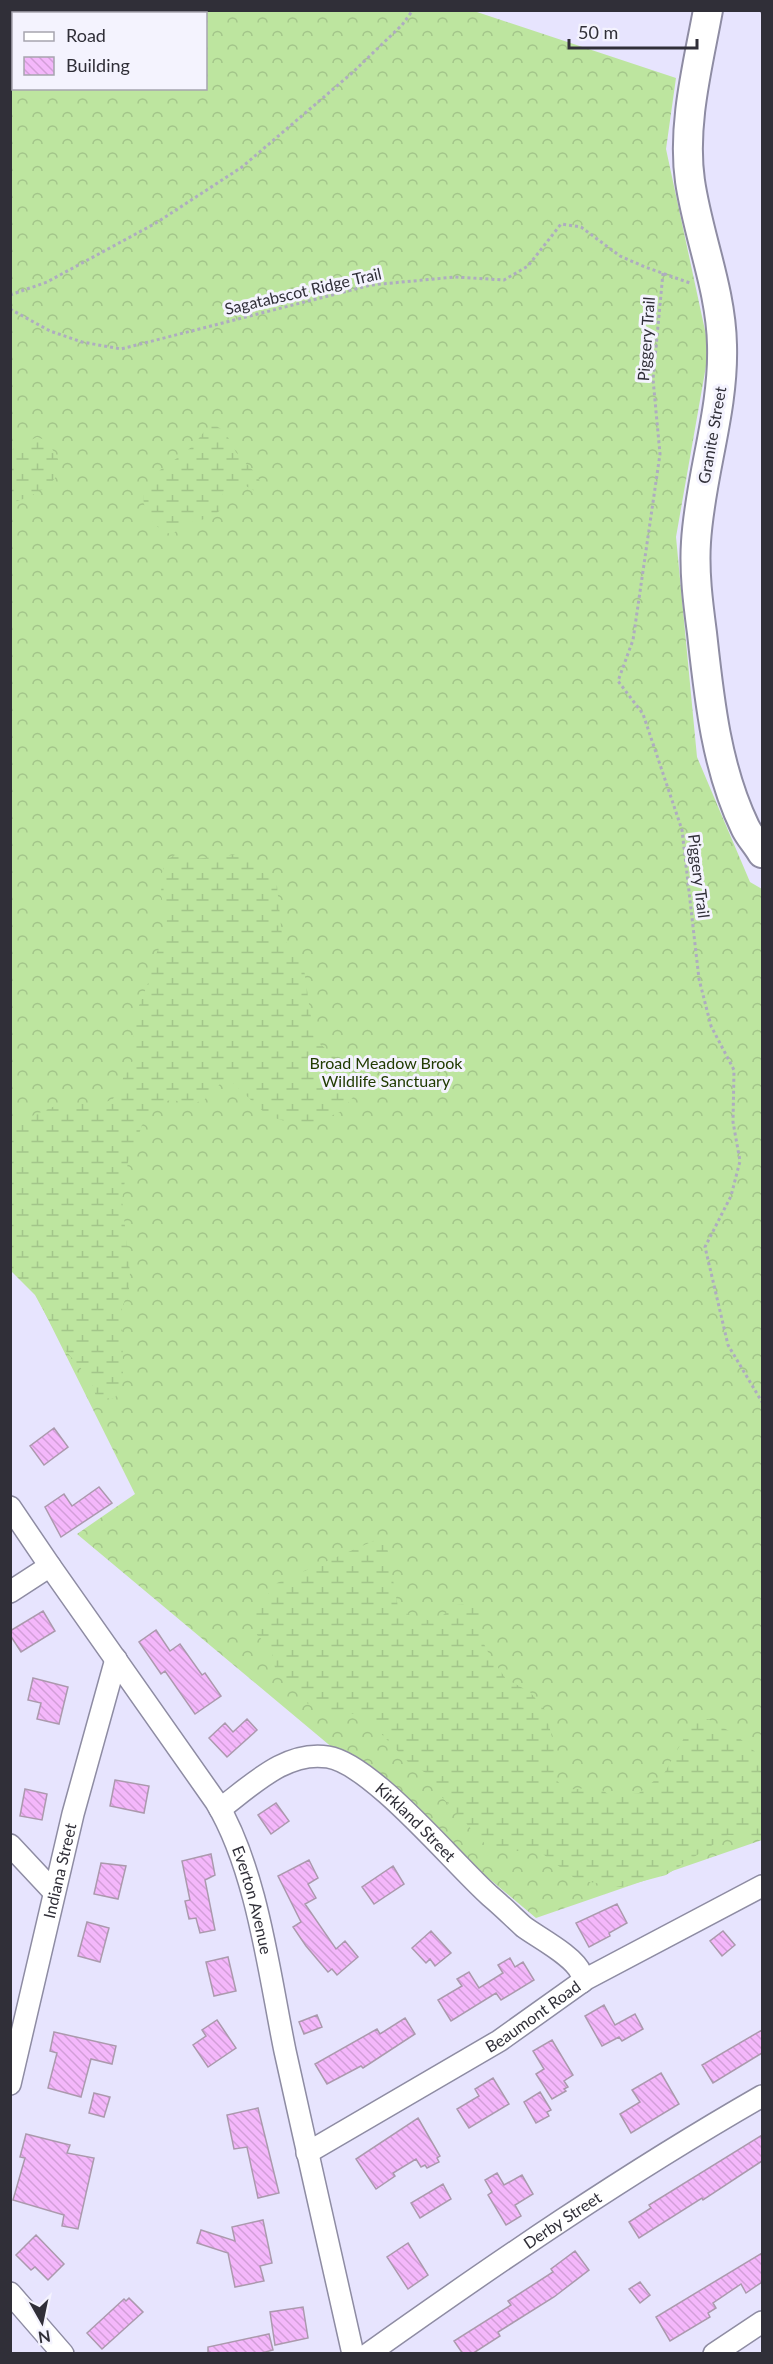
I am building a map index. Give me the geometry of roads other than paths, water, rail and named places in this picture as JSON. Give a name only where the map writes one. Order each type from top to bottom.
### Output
[{"type":"street","name":"Granite Street","points":[[708,10],[689,123],[688,156],[696,212],[721,320],[722,381],[717,420],[703,479],[695,543],[697,589],[705,662],[717,736],[730,789],[745,828],[762,853]]},
{"type":"street","name":"Everton Avenue","points":[[10,1507],[229,1824],[253,1898],[353,2354]]},
{"type":"street","points":[[10,1592],[50,1566]]},
{"type":"street","name":"Indiana Street","points":[[10,2084],[73,1814],[116,1659]]},
{"type":"street","name":"Kirkland Street","points":[[220,1809],[272,1770],[296,1758],[321,1756],[344,1762],[380,1788],[486,1893],[525,1927],[572,1962],[581,1972],[582,1982]]},
{"type":"street","points":[[10,1845],[54,1892]]},
{"type":"street","name":"Beaumont Road","points":[[307,2152],[499,2041],[582,1982],[762,1886]]},
{"type":"street","name":"Derby Street","points":[[368,2354],[500,2261],[656,2160],[762,2096]]},
{"type":"street","points":[[10,2293],[63,2354]]},
{"type":"street","points":[[714,2354],[762,2322]]},
{"type":"park label","name":"Broad Meadow Brook Wildlife Sanctuary","points":[[386,1072]]}]
